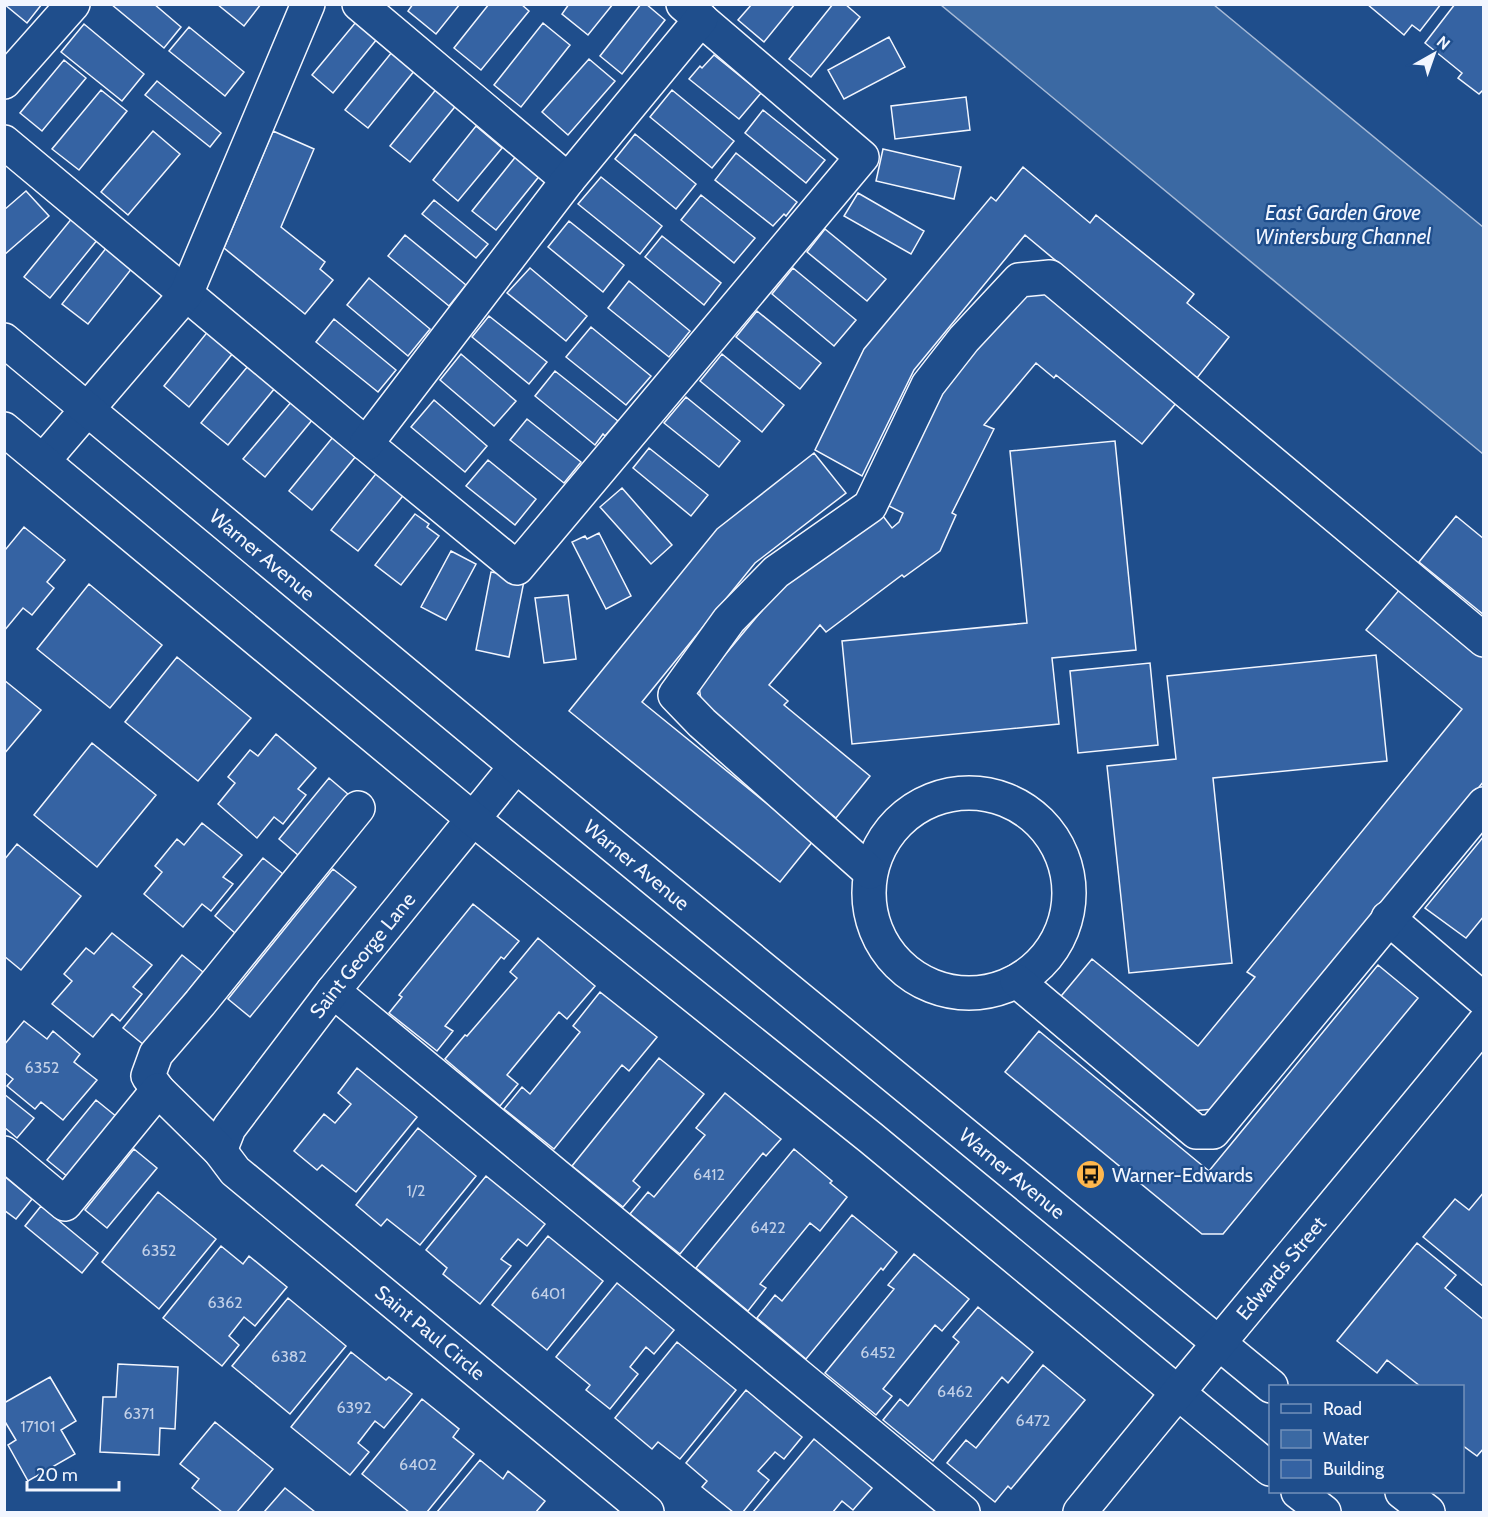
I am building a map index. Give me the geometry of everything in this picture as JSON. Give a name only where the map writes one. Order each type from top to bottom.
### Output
[{"type":"main road","points":[[4,82],[73,4]]},
{"type":"main road","points":[[43,461],[186,294],[308,4]]},
{"type":"main road","points":[[359,4],[568,180]]},
{"type":"main road","points":[[4,142],[366,444],[517,568],[862,157],[692,12],[568,180],[366,444]]},
{"type":"main road","points":[[870,872],[702,723],[675,694],[729,620],[776,572],[870,506],[928,385],[964,339],[1019,280],[1050,277],[1484,640]]},
{"type":"main road","name":"Warner Avenue","points":[[4,340],[516,766],[1270,1385]]},
{"type":"main road","points":[[4,429],[473,819],[871,1138],[1269,1468]]},
{"type":"main road","name":"Saint George Lane","points":[[220,1151],[229,1128],[333,991],[516,766]]},
{"type":"main road","points":[[966,793],[999,798],[1029,812],[1052,837],[1066,867],[1069,900],[1061,933],[1043,961],[1003,989],[978,993],[953,992],[929,985],[904,969],[886,949],[874,925],[869,899],[870,872],[883,842],[904,816],[933,799],[966,793]]},
{"type":"main road","points":[[1017,981],[1196,1132],[1213,1132],[1484,804]]},
{"type":"main road","points":[[4,1153],[65,1204],[158,1090],[148,1076],[156,1054],[358,808]]},
{"type":"main road","points":[[1388,918],[1484,1000]]},
{"type":"main road","points":[[333,991],[963,1512]]},
{"type":"main road","name":"Edwards Street","points":[[1080,1512],[1484,1023]]},
{"type":"main road","name":"Saint Paul Circle","points":[[158,1090],[220,1151],[235,1172],[647,1512]]},
{"type":"main road","points":[[1300,1493],[1324,1512]]},
{"type":"main road","points":[[1404,1493],[1428,1512]]},
{"type":"water","name":"East Garden Grove Wintersburg Channel","points":[[941,5],[1214,5],[1483,227],[1483,454]]},
{"type":"building","points":[[4,4],[42,4],[27,23]]},
{"type":"building","points":[[111,4],[154,4],[181,27],[164,48]]},
{"type":"building","points":[[217,4],[261,4],[244,26]]},
{"type":"building","points":[[413,4],[460,4],[436,34],[408,11]]},
{"type":"building","points":[[489,4],[521,4],[529,11],[481,70],[454,48]]},
{"type":"building","points":[[569,4],[613,4],[588,35],[562,14]]},
{"type":"building","points":[[641,4],[646,4],[665,20],[622,74],[600,56]]},
{"type":"building","points":[[752,4],[795,4],[764,42],[738,20]]},
{"type":"building","points":[[833,4],[845,4],[860,17],[811,77],[789,59]]},
{"type":"building","points":[[1367,4],[1441,4],[1420,31],[1412,25],[1404,35]]},
{"type":"building","points":[[1455,4],[1484,5],[1484,89],[1479,94],[1458,78],[1462,73],[1425,43]]},
{"type":"building","points":[[356,22],[377,39],[333,93],[312,75]]},
{"type":"building","points":[[543,23],[570,45],[521,107],[494,85]]},
{"type":"building","points":[[84,24],[144,74],[122,101],[61,52]]},
{"type":"building","points":[[189,27],[244,72],[225,96],[169,51]]},
{"type":"building","points":[[889,37],[905,67],[844,99],[828,70]]},
{"type":"building","points":[[392,52],[415,70],[368,128],[345,110]]},
{"type":"building","points":[[714,55],[761,93],[739,119],[689,79]]},
{"type":"building","points":[[589,59],[615,81],[568,135],[542,112]]},
{"type":"building","points":[[64,60],[86,78],[42,131],[20,113]]},
{"type":"building","points":[[157,81],[221,133],[210,147],[145,95]]},
{"type":"building","points":[[438,87],[458,103],[410,162],[390,146]]},
{"type":"building","points":[[101,90],[127,111],[79,170],[52,149]]},
{"type":"building","points":[[672,90],[734,141],[712,168],[650,117]]},
{"type":"building","points":[[966,97],[970,130],[895,139],[891,106]]},
{"type":"building","points":[[763,110],[825,160],[806,183],[745,133]]},
{"type":"building","points":[[476,126],[502,148],[458,201],[433,180]]},
{"type":"building","points":[[153,131],[180,154],[128,215],[101,192]]},
{"type":"building","points":[[273,131],[314,149],[281,227],[325,262],[320,269],[333,280],[305,314],[224,248]]},
{"type":"building","points":[[635,134],[696,184],[676,209],[615,159]]},
{"type":"building","points":[[883,149],[961,167],[954,199],[876,181]]},
{"type":"building","points":[[736,153],[797,202],[786,216],[784,214],[773,226],[715,180]]},
{"type":"building","points":[[517,155],[541,174],[496,230],[472,211]]},
{"type":"building","points":[[1023,167],[1090,223],[1096,215],[1194,294],[1187,303],[1229,337],[1197,378],[1025,235],[914,370],[862,476],[815,450],[864,349],[991,197],[996,201]]},
{"type":"building","points":[[601,177],[662,226],[640,254],[578,204]]},
{"type":"building","points":[[26,191],[49,216],[4,255],[4,210]]},
{"type":"building","points":[[858,193],[924,231],[911,254],[844,216]]},
{"type":"building","points":[[701,195],[755,238],[734,263],[681,220]]},
{"type":"building","points":[[434,200],[488,244],[476,258],[422,214]]},
{"type":"building","points":[[73,217],[98,239],[50,298],[24,277]]},
{"type":"building","points":[[569,221],[624,265],[603,292],[548,247]]},
{"type":"building","points":[[825,229],[886,279],[867,301],[807,252]]},
{"type":"building","points":[[405,235],[466,285],[449,306],[388,256]]},
{"type":"building","points":[[662,236],[721,283],[704,305],[645,257]]},
{"type":"building","points":[[107,247],[133,267],[88,324],[62,304]]},
{"type":"building","points":[[530,268],[587,316],[566,341],[507,293]]},
{"type":"building","points":[[793,268],[856,320],[834,346],[772,294]]},
{"type":"building","points":[[369,278],[430,329],[408,356],[347,305]]},
{"type":"building","points":[[629,281],[690,331],[669,357],[608,308]]},
{"type":"building","points":[[1043,292],[1177,402],[1142,444],[1056,375],[1054,378],[1036,363],[984,425],[994,429],[952,513],[956,515],[940,551],[904,577],[902,575],[826,632],[820,625],[769,685],[788,701],[784,705],[870,776],[836,818],[702,707],[699,686],[784,584],[880,512],[892,528],[899,522],[903,513],[885,504],[938,395],[1021,294]]},
{"type":"building","points":[[757,311],[821,363],[800,389],[736,337]]},
{"type":"building","points":[[489,316],[547,362],[529,384],[472,337]]},
{"type":"building","points":[[334,319],[396,370],[378,392],[316,342]]},
{"type":"building","points":[[591,327],[651,376],[626,405],[566,357]]},
{"type":"building","points":[[209,330],[233,353],[189,407],[164,386]]},
{"type":"building","points":[[461,354],[516,401],[494,426],[440,380]]},
{"type":"building","points":[[722,354],[784,405],[762,432],[700,381]]},
{"type":"building","points":[[248,366],[275,388],[228,445],[201,423]]},
{"type":"building","points":[[555,371],[618,421],[605,436],[603,434],[595,445],[535,396]]},
{"type":"building","points":[[686,397],[740,441],[719,467],[664,423]]},
{"type":"building","points":[[434,400],[487,446],[465,472],[411,427]]},
{"type":"building","points":[[292,401],[313,419],[265,477],[243,459]]},
{"type":"building","points":[[527,419],[581,462],[564,483],[510,440]]},
{"type":"building","points":[[333,437],[356,456],[312,510],[289,491]]},
{"type":"building","points":[[1115,441],[1136,650],[1052,658],[1059,724],[852,744],[842,641],[1027,623],[1010,451]]},
{"type":"building","points":[[649,448],[708,495],[691,516],[633,468]]},
{"type":"building","points":[[814,453],[846,493],[755,563],[642,702],[813,841],[780,882],[569,711],[717,529]]},
{"type":"building","points":[[488,460],[536,499],[515,525],[466,486]]},
{"type":"building","points":[[379,470],[406,492],[358,551],[331,530]]},
{"type":"building","points":[[622,488],[672,545],[651,564],[600,507]]},
{"type":"building","points":[[415,514],[429,524],[427,527],[439,536],[401,585],[375,565]]},
{"type":"building","points":[[1456,516],[1484,539],[1484,615],[1419,562]]},
{"type":"building","points":[[24,527],[65,560],[47,582],[54,588],[32,615],[23,608],[4,631],[4,547],[6,549]]},
{"type":"building","points":[[599,533],[631,596],[606,609],[572,542],[585,536],[587,539]]},
{"type":"building","points":[[451,551],[476,564],[446,620],[421,607]]},
{"type":"building","points":[[491,572],[524,581],[509,657],[476,650]]},
{"type":"building","points":[[89,584],[162,645],[110,708],[37,649]]},
{"type":"building","points":[[1400,589],[1484,657],[1484,781],[1215,1109],[1191,1111],[1057,1001],[1092,959],[1198,1046],[1255,977],[1247,972],[1462,709],[1366,630]]},
{"type":"building","points":[[568,595],[576,659],[544,663],[535,598]]},
{"type":"building","points":[[1376,655],[1387,761],[1213,778],[1232,963],[1129,973],[1107,766],[1176,759],[1167,676]]},
{"type":"building","points":[[177,657],[251,718],[198,781],[125,722]]},
{"type":"building","points":[[1150,663],[1158,745],[1078,753],[1070,671]]},
{"type":"building","points":[[4,680],[41,710],[4,754]]},
{"type":"building","points":[[276,734],[316,768],[298,789],[306,795],[283,824],[274,817],[257,838],[218,804],[235,783],[228,777],[250,750],[258,756]]},
{"type":"building","points":[[92,743],[156,795],[97,867],[34,815]]},
{"type":"building","points":[[329,778],[349,795],[298,855],[279,839]]},
{"type":"building","points":[[202,823],[242,855],[223,877],[233,884],[211,911],[202,904],[183,927],[144,894],[162,872],[155,866],[177,839],[184,845]]},
{"type":"building","points":[[1484,836],[1484,916],[1466,938],[1425,908]]},
{"type":"building","points":[[17,844],[81,896],[21,970],[4,956],[4,860]]},
{"type":"building","points":[[263,858],[283,874],[235,933],[215,916]]},
{"type":"building","points":[[333,869],[356,887],[250,1017],[228,999]]},
{"type":"building","points":[[473,904],[519,941],[504,959],[501,957],[445,1026],[453,1031],[437,1051],[389,1013],[402,997],[399,995]]},
{"type":"building","points":[[112,933],[152,965],[133,987],[142,994],[120,1021],[112,1014],[93,1037],[52,1004],[72,981],[64,974],[86,948],[94,954]]},
{"type":"building","points":[[538,938],[595,986],[567,1019],[559,1012],[507,1075],[518,1084],[500,1106],[445,1059],[517,978],[510,972]]},
{"type":"building","points":[[182,955],[203,972],[144,1045],[123,1028]]},
{"type":"building","points":[[1378,965],[1418,998],[1223,1234],[1202,1234],[1005,1072],[1039,1031],[1209,1171]]},
{"type":"building","points":[[600,992],[657,1037],[629,1071],[622,1065],[554,1149],[504,1109],[522,1087],[530,1094],[580,1032],[573,1026]]},
{"type":"building","points":[[24,1021],[47,1039],[53,1031],[80,1054],[74,1062],[97,1080],[63,1120],[41,1102],[35,1109],[7,1086],[13,1079],[4,1072],[4,1045]]},
{"type":"building","points":[[659,1058],[704,1094],[633,1181],[640,1187],[623,1207],[572,1166]]},
{"type":"building","points":[[357,1068],[417,1117],[356,1192],[322,1165],[317,1170],[294,1151],[324,1114],[335,1123],[351,1104],[338,1093]]},
{"type":"building","points":[[725,1093],[781,1139],[766,1156],[763,1153],[680,1254],[630,1214],[648,1192],[654,1197],[705,1135],[696,1128]]},
{"type":"building","points":[[4,1094],[34,1118],[17,1138],[4,1127]]},
{"type":"building","points":[[96,1100],[117,1117],[68,1177],[47,1160]]},
{"type":"building","points":[[418,1128],[476,1176],[420,1245],[387,1219],[381,1226],[356,1205]]},
{"type":"building","points":[[134,1149],[157,1168],[107,1228],[85,1210]]},
{"type":"building","points":[[794,1149],[847,1197],[820,1231],[810,1223],[760,1284],[766,1288],[748,1311],[696,1268]]},
{"type":"building","points":[[4,1176],[32,1199],[16,1219],[4,1210]]},
{"type":"building","points":[[486,1176],[545,1224],[527,1246],[518,1239],[501,1259],[511,1266],[480,1304],[443,1274],[447,1268],[426,1250]]},
{"type":"building","points":[[158,1192],[216,1239],[159,1309],[102,1262]]},
{"type":"building","points":[[1484,1192],[1484,1287],[1423,1237],[1455,1199],[1469,1210]]},
{"type":"building","points":[[41,1206],[98,1253],[82,1273],[25,1226]]},
{"type":"building","points":[[852,1215],[897,1252],[883,1270],[881,1268],[806,1359],[757,1318],[775,1295],[782,1301]]},
{"type":"building","points":[[548,1236],[603,1281],[547,1350],[492,1305]]},
{"type":"building","points":[[1417,1243],[1456,1275],[1445,1288],[1484,1320],[1484,1448],[1477,1456],[1464,1446],[1464,1385],[1419,1385],[1387,1360],[1377,1373],[1337,1341]]},
{"type":"building","points":[[221,1246],[243,1264],[249,1256],[287,1287],[255,1326],[244,1317],[229,1336],[239,1345],[222,1366],[163,1318]]},
{"type":"building","points":[[914,1254],[969,1299],[942,1331],[935,1325],[883,1389],[892,1396],[876,1415],[825,1373],[894,1289],[888,1285]]},
{"type":"building","points":[[617,1283],[674,1330],[654,1354],[646,1347],[630,1367],[638,1374],[610,1409],[586,1390],[590,1385],[556,1357]]},
{"type":"building","points":[[288,1298],[346,1346],[290,1414],[232,1366]]},
{"type":"building","points":[[978,1307],[1033,1352],[1008,1383],[1002,1377],[933,1461],[883,1420],[900,1399],[908,1406],[959,1342],[953,1337]]},
{"type":"building","points":[[677,1342],[736,1390],[680,1459],[658,1442],[652,1449],[615,1418]]},
{"type":"building","points":[[351,1352],[386,1380],[389,1377],[412,1394],[384,1428],[375,1421],[358,1443],[369,1452],[350,1475],[291,1427]]},
{"type":"building","points":[[118,1364],[178,1367],[175,1429],[160,1428],[159,1455],[100,1452],[103,1397],[116,1397]]},
{"type":"building","points":[[1043,1365],[1085,1400],[1011,1489],[1008,1486],[995,1502],[947,1463],[966,1440],[976,1448]]},
{"type":"building","points":[[50,1377],[76,1421],[61,1430],[75,1454],[28,1481],[8,1445],[16,1440],[4,1420],[4,1403]]},
{"type":"building","points":[[746,1390],[802,1437],[784,1459],[775,1452],[758,1471],[769,1480],[743,1512],[733,1512],[702,1487],[707,1481],[686,1463]]},
{"type":"building","points":[[422,1399],[459,1429],[453,1437],[474,1454],[427,1512],[409,1512],[362,1474]]},
{"type":"building","points":[[215,1422],[273,1469],[237,1512],[222,1512],[192,1488],[199,1479],[180,1464]]},
{"type":"building","points":[[814,1439],[872,1488],[853,1510],[842,1501],[833,1512],[753,1512]]},
{"type":"building","points":[[480,1460],[503,1479],[508,1471],[545,1501],[536,1512],[437,1512]]},
{"type":"building","points":[[285,1488],[315,1512],[264,1512]]},
{"type":"place","name":"Warner-Edwards","points":[[1091,1175]]}]
